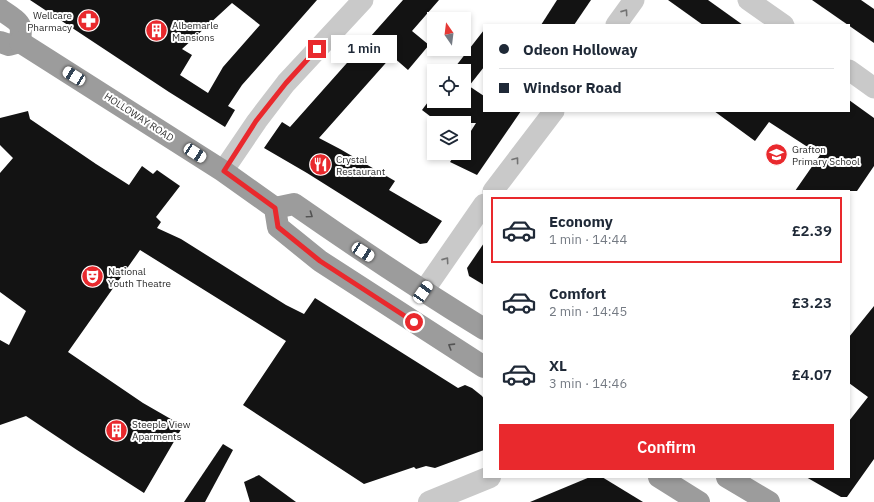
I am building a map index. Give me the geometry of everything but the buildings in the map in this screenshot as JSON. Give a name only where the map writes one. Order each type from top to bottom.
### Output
[{"type":"highway","name":"HOLLOWAY ROAD","points":[[0,9],[16,20],[20,25],[10,42],[224,171],[275,208]]},
{"type":"highway","points":[[483,328],[423,292],[350,244],[294,204],[275,208],[278,227],[320,261],[483,366]]},
{"type":"highway","points":[[661,478],[699,502]]},
{"type":"highway","points":[[729,478],[769,502]]},
{"type":"street","points":[[224,171],[256,121],[286,83],[363,0]]},
{"type":"street","points":[[617,24],[634,0]]},
{"type":"street","points":[[748,0],[783,24]]},
{"type":"street","points":[[850,71],[874,88]]},
{"type":"street","points":[[494,190],[553,112]]},
{"type":"street","points":[[423,292],[483,205]]},
{"type":"street","points":[[429,502],[488,478]]},
{"type":"place","name":"Wellcare Pharmacy","points":[[88,21]]},
{"type":"place","name":"Albemarle Mansions","points":[[156,31]]},
{"type":"place","name":"Grafton Primary School","points":[[776,155]]},
{"type":"place","name":"Crystal Restaurant","points":[[320,165]]},
{"type":"place","name":"National Youth Theatre","points":[[92,277]]},
{"type":"place","name":"Steeple View Aparments","points":[[116,430]]},
{"type":"route","points":[[317,49],[286,83],[256,121],[224,171],[275,208],[278,227],[320,261],[414,322]]}]
